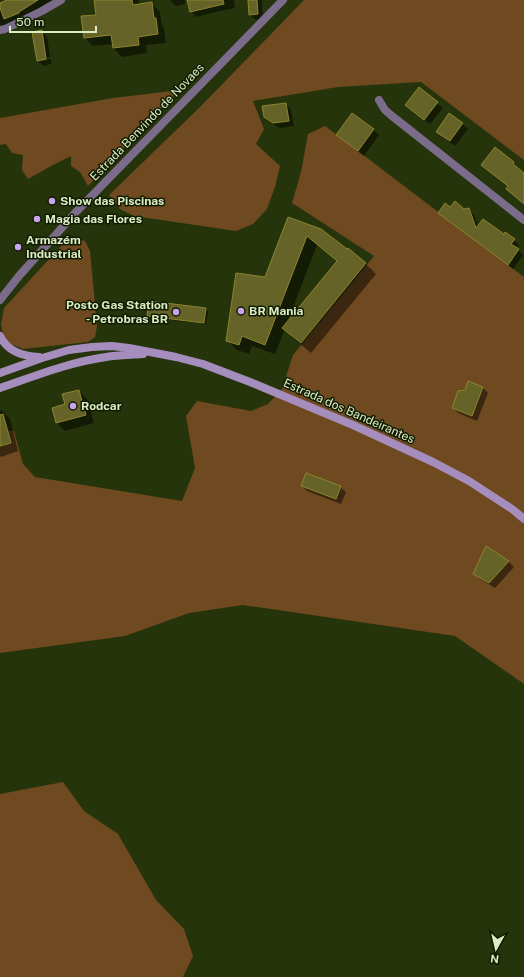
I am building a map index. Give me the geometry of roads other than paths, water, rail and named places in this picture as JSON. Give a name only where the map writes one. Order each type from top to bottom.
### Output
[{"type":"main road","points":[[0,336],[8,347],[16,353],[42,358]]},
{"type":"main road","name":"Estrada dos Bandeirantes","points":[[0,373],[70,350],[112,346],[176,357],[203,364],[352,425],[433,462],[469,481],[512,509],[524,519]]},
{"type":"main road","name":"Estrada dos Bandeirantes","points":[[0,388],[77,363],[106,357],[152,353]]},
{"type":"street","points":[[0,30],[42,12],[61,0]]},
{"type":"street","name":"Estrada Benvindo de Novaes","points":[[0,300],[19,276],[76,212],[283,0]]},
{"type":"street","points":[[379,100],[385,110],[392,116],[524,220]]},
{"type":"place","name":"Show das Piscinas","points":[[52,201]]},
{"type":"place","name":"Magia das Flores","points":[[37,219]]},
{"type":"place","name":"Armazém Industrial","points":[[18,247]]},
{"type":"place","name":"BR Mania","points":[[241,311]]},
{"type":"place","name":"Posto Gas Station - Petrobras BR","points":[[176,312]]},
{"type":"place","name":"Rodcar","points":[[73,406]]}]
